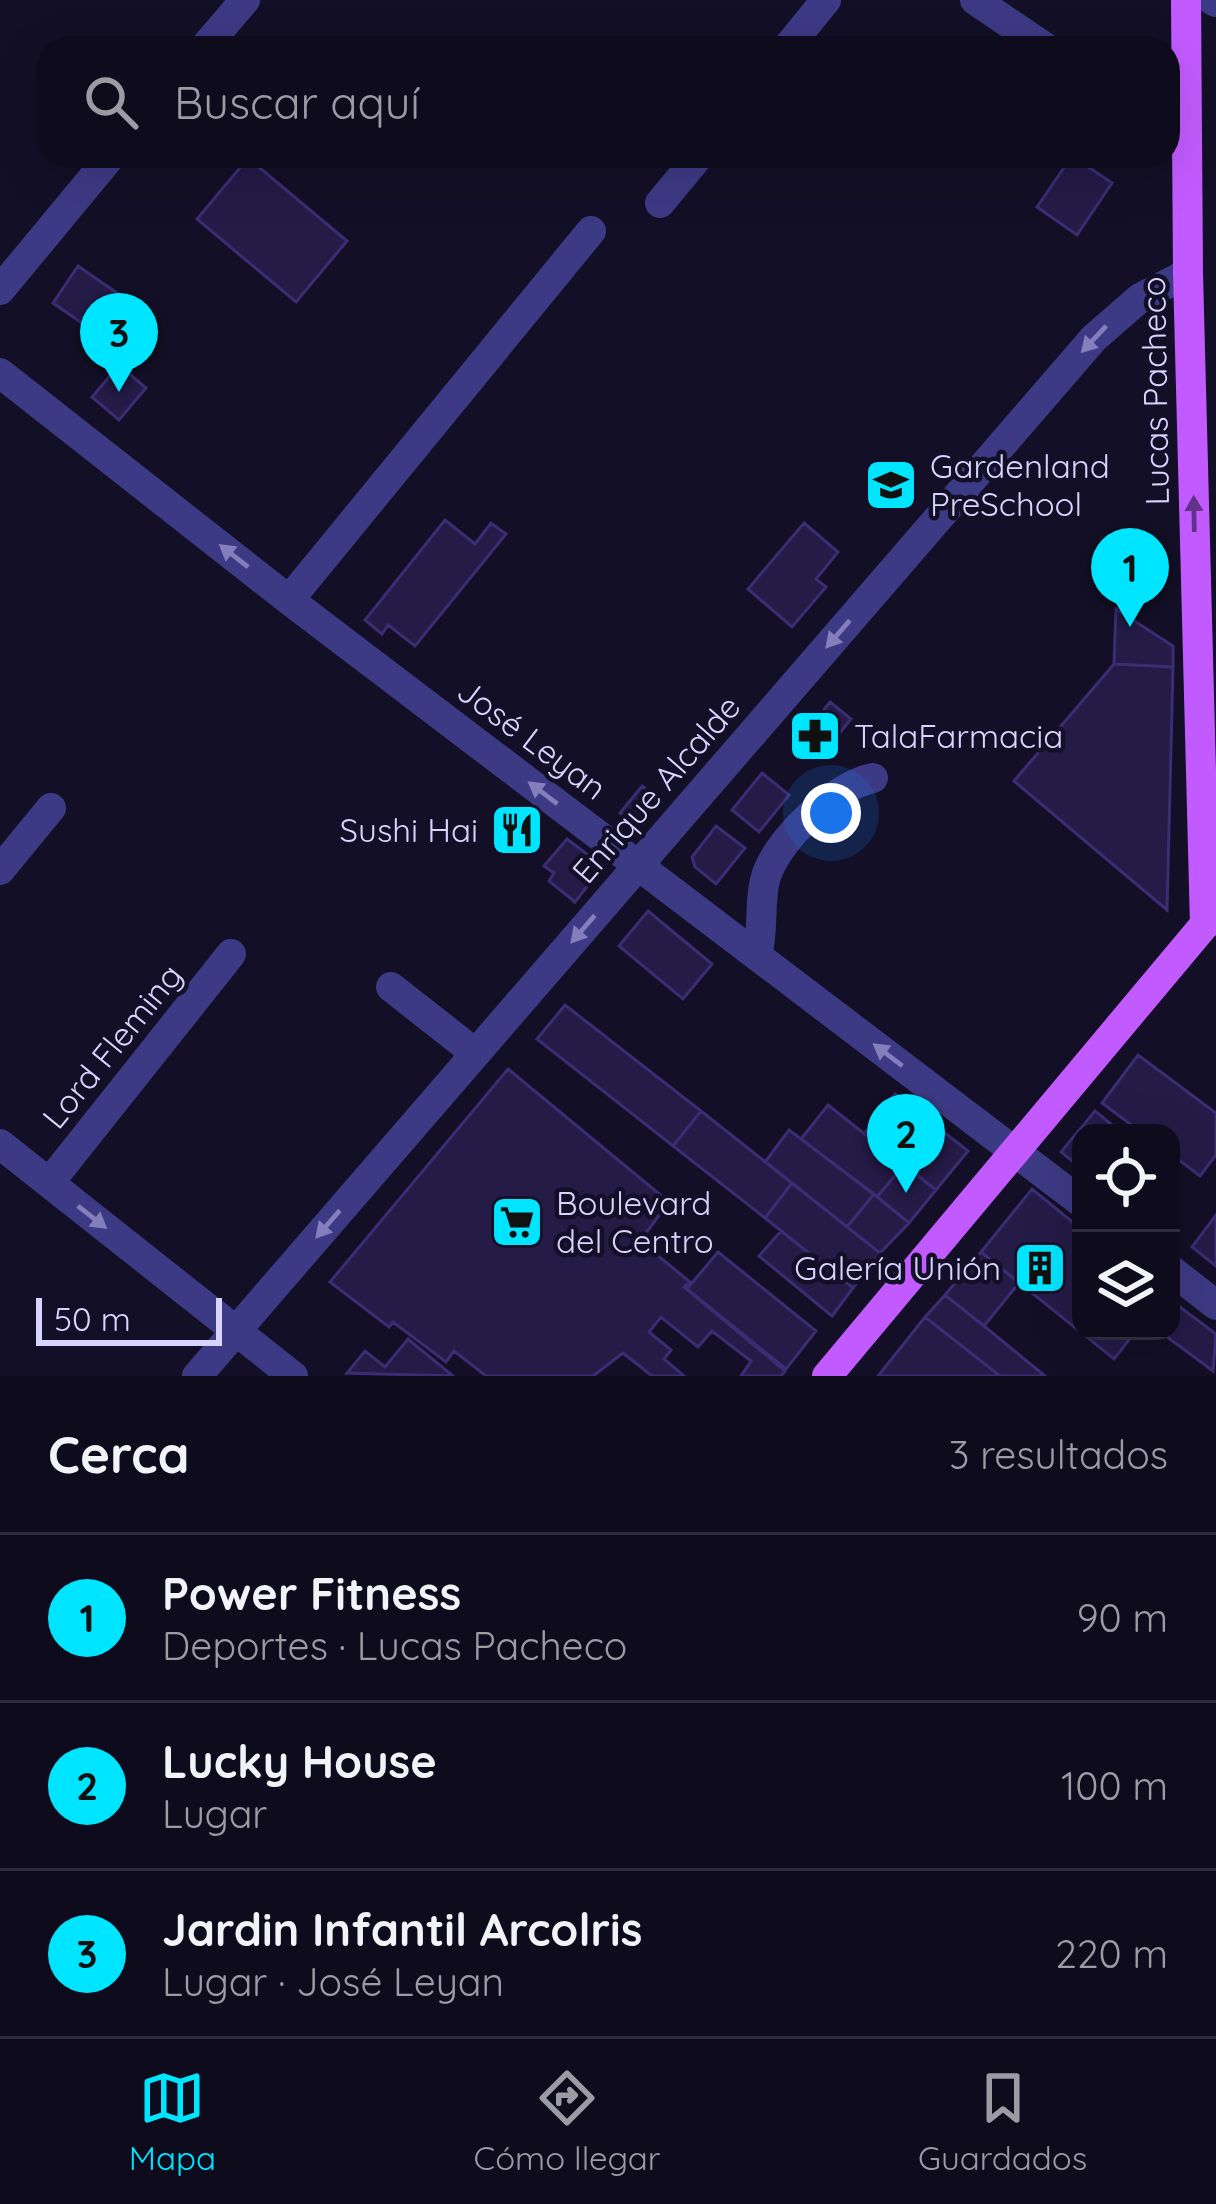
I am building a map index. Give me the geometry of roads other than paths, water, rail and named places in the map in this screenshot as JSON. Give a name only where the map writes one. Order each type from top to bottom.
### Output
[{"type":"main road","name":"Lucas Pacheco","points":[[1180,91],[1186,0]]},
{"type":"main road","points":[[1180,139],[1216,163]]},
{"type":"main road","name":"Lucas Pacheco","points":[[1180,168],[1188,273],[1210,918]]},
{"type":"main road","points":[[827,1376],[1210,918]]},
{"type":"street","points":[[213,36],[244,0]]},
{"type":"street","points":[[797,36],[826,0]]},
{"type":"street","points":[[975,0],[1028,36]]},
{"type":"street","points":[[0,290],[101,168]]},
{"type":"street","points":[[660,203],[689,168]]},
{"type":"street","points":[[289,600],[591,231]]},
{"type":"street","name":"Enrique Alcalde","points":[[197,1376],[1094,338],[1139,298],[1188,273]]},
{"type":"street","name":"José Leyan","points":[[0,373],[289,600],[1072,1195]]},
{"type":"street","points":[[758,956],[764,930],[765,876],[782,849],[829,798],[850,782],[873,778]]},
{"type":"street","points":[[0,870],[51,808]]},
{"type":"street","name":"Lord Fleming","points":[[49,1183],[231,954]]},
{"type":"street","points":[[392,987],[476,1053]]},
{"type":"street","points":[[0,1144],[293,1376]]},
{"type":"street","points":[[1180,1277],[1216,1305]]},
{"type":"place","name":"Jardin Infantil Arcolris","points":[[119,392]]},
{"type":"place","name":"Gardenland PreSchool","points":[[891,485]]},
{"type":"place","name":"Power Fitness","points":[[1130,627]]},
{"type":"place","name":"TalaFarmacia","points":[[815,736]]},
{"type":"place","name":"Sushi Hai","points":[[517,830]]},
{"type":"place","name":"Lucky House","points":[[906,1193]]},
{"type":"place","name":"Boulevard del Centro","points":[[517,1222]]},
{"type":"place","name":"Galería Unión","points":[[1040,1268]]}]
